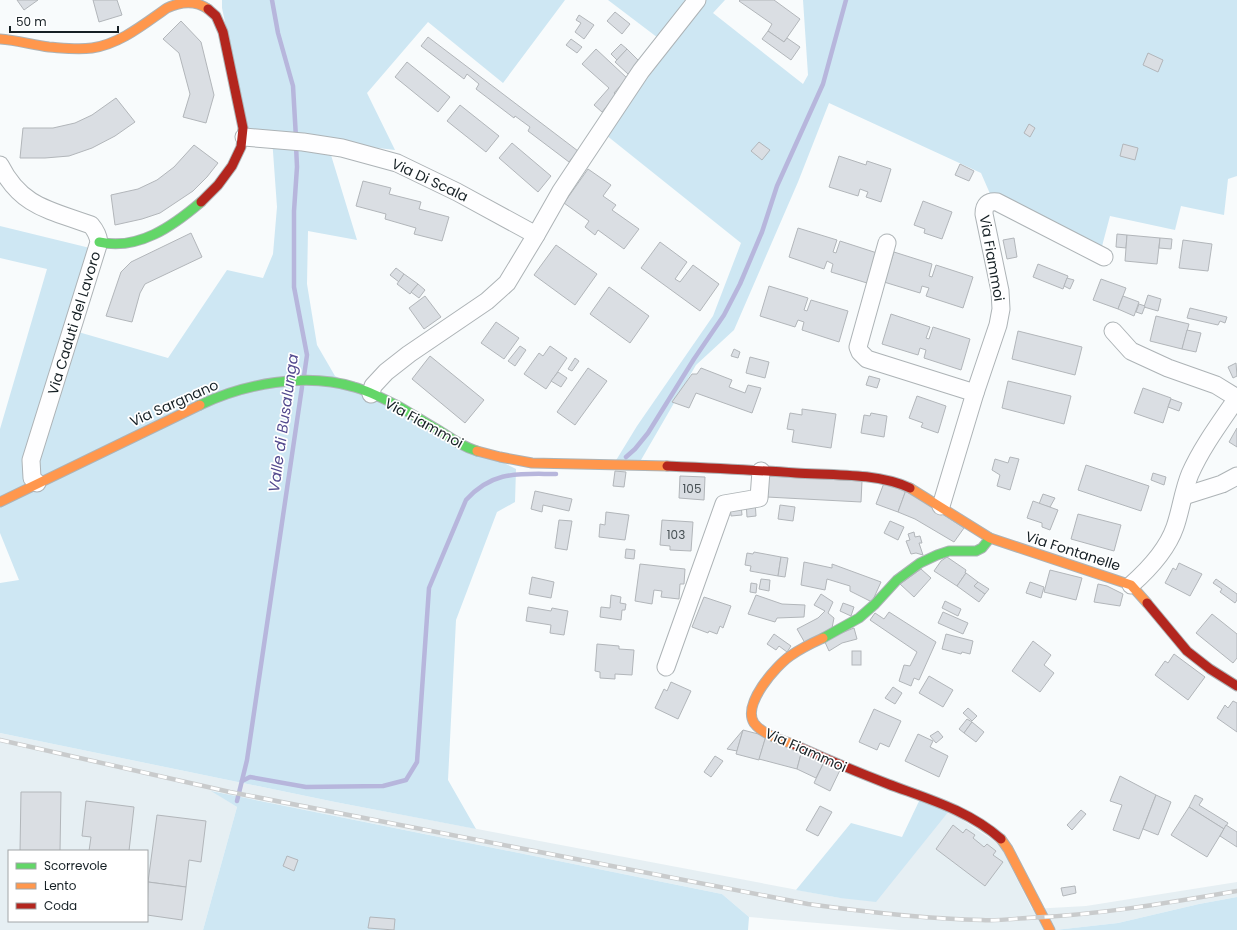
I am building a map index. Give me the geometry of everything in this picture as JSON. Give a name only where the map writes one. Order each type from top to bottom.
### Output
[{"type":"street","name":"Via Fiammoi","points":[[697,0],[641,71],[561,191],[507,283],[488,301],[409,354],[386,372],[373,386],[371,394],[413,416],[466,447],[481,453],[516,461],[532,463],[630,465],[761,471],[884,479],[899,483],[916,491],[990,538],[983,549],[973,551],[957,550],[943,552],[926,560],[910,570],[889,588],[874,606],[842,630],[790,656],[780,664],[762,687],[752,706],[752,719],[759,729],[769,734],[845,768],[956,810],[993,832],[1001,839],[1008,849],[1050,930]]},
{"type":"street","points":[[0,39],[8,39],[22,43],[92,49],[108,45],[125,36],[177,3],[187,2],[215,5],[216,17],[224,36],[243,128],[244,138],[239,154],[227,174],[211,193],[177,223],[142,240],[124,244],[107,244],[99,242]]},
{"type":"street","name":"Via Di Scala","points":[[244,138],[303,142],[342,148],[397,163],[457,192],[536,235]]},
{"type":"street","name":"Via Caduti del Lavoro","points":[[0,165],[13,188],[22,196],[40,207],[91,225],[96,230],[99,242],[32,460],[32,478],[37,483]]},
{"type":"street","name":"Via Fiammoi","points":[[941,506],[975,393],[998,325],[1001,309],[1000,291],[984,208],[991,201],[1002,204],[1104,257]]},
{"type":"street","points":[[887,243],[858,347],[860,352],[868,359],[975,393]]},
{"type":"street","points":[[1113,331],[1131,351],[1168,368],[1216,385],[1237,398],[1209,440],[1190,475],[1175,528],[1162,552],[1144,574],[1130,586]]},
{"type":"street","name":"Via Sargnano","points":[[0,502],[217,397],[243,389],[269,383],[312,381],[335,383],[353,387],[371,394]]},
{"type":"street","points":[[666,666],[724,504],[759,498],[761,471]]},
{"type":"street","points":[[1184,496],[1222,484],[1237,476]]},
{"type":"street","name":"Via Fontanelle","points":[[990,538],[1130,586],[1143,598],[1187,651],[1210,670],[1237,686]]},
{"type":"shaded area","points":[[222,0],[565,0],[503,83],[428,22],[367,93],[395,150],[327,142],[357,240],[308,231],[307,284],[317,345],[335,376],[516,469],[515,502],[497,512],[456,620],[448,780],[476,829],[335,802],[0,733],[0,583],[19,580],[0,533],[0,429],[47,269],[0,258],[0,226],[90,248],[68,329],[168,358],[227,270],[263,278],[273,254],[277,207],[272,138],[249,134],[222,8]]},
{"type":"shaded area","points":[[608,0],[725,0],[713,13],[803,84],[808,75],[803,0],[1237,0],[1237,176],[1228,179],[1224,215],[1181,206],[1175,230],[1110,216],[1101,250],[991,196],[981,173],[829,103],[798,182],[734,330],[696,365],[641,460],[615,462],[637,426],[713,316],[741,243],[606,135],[670,47]]},
{"type":"shaded area","points":[[0,733],[335,802],[840,898],[949,811],[1000,845],[1032,909],[1086,906],[1237,882],[1237,897],[1199,904],[1118,923],[1055,930],[899,930],[749,917],[722,894],[212,791],[237,807],[203,930],[0,930]]},
{"type":"shaded area","points":[[211,791],[722,894],[749,917],[748,930],[203,930],[237,807]]},
{"type":"shaded area","points":[[921,797],[949,811],[876,902],[840,898],[796,890],[851,823],[902,837]]},
{"type":"shaded area","points":[[1237,897],[1237,930],[1055,930],[1118,923],[1199,904]]},
{"type":"building","points":[[17,0],[38,0],[24,10]]},
{"type":"building","points":[[93,0],[117,0],[122,15],[99,22]]},
{"type":"building","points":[[774,0],[800,19],[784,42],[768,31],[772,24],[739,1]]},
{"type":"building","points":[[615,12],[630,24],[622,34],[607,21]]},
{"type":"building","points":[[579,15],[594,25],[584,39],[575,32],[581,23],[576,20]]},
{"type":"building","points":[[181,21],[201,42],[214,95],[206,123],[183,117],[190,94],[179,53],[163,39]]},
{"type":"building","points":[[768,31],[784,42],[787,38],[800,47],[791,60],[762,39]]},
{"type":"building","points":[[428,37],[578,151],[569,162],[528,131],[530,127],[515,116],[514,118],[476,89],[479,84],[467,74],[464,79],[421,46]]},
{"type":"building","points":[[571,39],[582,47],[577,53],[566,45]]},
{"type":"building","points":[[621,44],[627,49],[617,60],[611,54]]},
{"type":"building","points":[[596,49],[627,78],[614,93],[616,95],[602,112],[594,105],[609,88],[582,64]]},
{"type":"building","points":[[627,49],[640,62],[628,74],[615,62]]},
{"type":"building","points":[[1148,53],[1163,60],[1158,72],[1143,65]]},
{"type":"building","points":[[407,62],[450,97],[438,112],[395,77]]},
{"type":"building","points":[[116,98],[135,122],[115,136],[92,148],[69,156],[20,158],[23,128],[53,128],[75,123],[92,115]]},
{"type":"building","points":[[460,105],[499,136],[486,152],[447,121]]},
{"type":"building","points":[[1029,124],[1035,128],[1030,137],[1024,133]]},
{"type":"building","points":[[759,142],[770,150],[762,160],[751,151]]},
{"type":"building","points":[[512,143],[551,176],[538,192],[499,158]]},
{"type":"building","points":[[1123,144],[1138,148],[1135,160],[1120,156]]},
{"type":"building","points":[[194,145],[218,163],[207,177],[193,191],[160,213],[115,225],[111,195],[138,189],[157,180],[174,167]]},
{"type":"building","points":[[839,156],[866,165],[867,161],[891,169],[881,202],[866,197],[868,192],[860,189],[858,196],[829,187]]},
{"type":"building","points":[[960,164],[974,171],[969,181],[955,175]]},
{"type":"building","points":[[588,169],[611,185],[603,196],[616,205],[612,210],[639,229],[624,249],[598,230],[595,235],[585,227],[589,221],[564,203]]},
{"type":"building","points":[[363,181],[391,188],[389,194],[421,202],[419,209],[449,217],[442,241],[414,234],[416,228],[385,219],[386,214],[356,206]]},
{"type":"building","points":[[923,201],[952,212],[942,239],[924,233],[925,229],[914,225]]},
{"type":"building","points":[[798,228],[837,240],[833,252],[836,253],[840,241],[877,253],[867,283],[831,272],[833,264],[827,261],[824,269],[789,257]]},
{"type":"building","points":[[191,233],[202,257],[145,284],[140,293],[132,322],[106,316],[121,272],[131,262]]},
{"type":"building","points":[[1117,234],[1127,235],[1126,248],[1116,247]]},
{"type":"building","points":[[1127,235],[1160,238],[1157,264],[1125,261]]},
{"type":"building","points":[[1014,238],[1017,257],[1007,259],[1003,240]]},
{"type":"building","points":[[1160,238],[1172,239],[1171,249],[1159,248]]},
{"type":"building","points":[[1183,240],[1212,244],[1208,271],[1179,268]]},
{"type":"building","points":[[660,242],[687,262],[675,279],[680,282],[693,265],[719,284],[700,311],[641,268]]},
{"type":"building","points":[[556,245],[597,274],[575,305],[534,275]]},
{"type":"building","points":[[894,252],[932,264],[929,276],[932,277],[936,265],[973,277],[963,308],[926,296],[929,288],[922,286],[920,293],[884,282]]},
{"type":"building","points":[[1038,264],[1068,276],[1063,289],[1033,277]]},
{"type":"building","points":[[396,268],[404,274],[399,282],[390,275]]},
{"type":"building","points":[[404,274],[418,284],[410,294],[397,284]]},
{"type":"building","points":[[1067,278],[1074,280],[1070,289],[1064,286]]},
{"type":"building","points":[[1101,279],[1126,288],[1118,309],[1093,300]]},
{"type":"building","points":[[418,284],[425,290],[419,298],[411,292]]},
{"type":"building","points":[[769,286],[808,298],[804,310],[807,311],[811,300],[848,311],[839,342],[802,330],[804,322],[798,320],[795,327],[760,316]]},
{"type":"building","points":[[609,287],[649,316],[630,343],[590,314]]},
{"type":"building","points":[[1148,295],[1161,299],[1158,311],[1144,307]]},
{"type":"building","points":[[425,296],[441,317],[424,329],[409,308]]},
{"type":"building","points":[[1123,296],[1139,302],[1134,316],[1118,309]]},
{"type":"building","points":[[1139,304],[1145,306],[1142,314],[1136,312]]},
{"type":"building","points":[[1190,308],[1227,317],[1225,323],[1220,321],[1218,325],[1187,318]]},
{"type":"building","points":[[891,314],[930,327],[926,338],[929,339],[933,327],[970,339],[961,370],[924,358],[926,350],[920,348],[918,355],[882,344]]},
{"type":"building","points":[[1156,316],[1189,324],[1182,349],[1150,341]]},
{"type":"building","points":[[496,322],[519,338],[504,359],[481,343]]},
{"type":"building","points":[[1187,330],[1201,333],[1196,352],[1182,349]]},
{"type":"building","points":[[1018,331],[1082,347],[1075,375],[1012,359]]},
{"type":"building","points":[[520,346],[526,350],[515,366],[508,361]]},
{"type":"building","points":[[550,346],[567,358],[546,389],[524,374],[539,353],[543,356]]},
{"type":"building","points":[[734,349],[740,352],[738,358],[731,356]]},
{"type":"building","points":[[430,356],[484,400],[465,423],[412,379]]},
{"type":"building","points":[[750,357],[769,362],[765,378],[746,373]]},
{"type":"building","points":[[575,358],[579,361],[572,371],[568,369]]},
{"type":"building","points":[[1236,363],[1237,376],[1233,378],[1228,367]]},
{"type":"building","points":[[588,368],[607,381],[575,425],[557,412]]},
{"type":"building","points":[[701,368],[732,380],[729,387],[745,393],[748,385],[761,388],[752,413],[696,393],[689,408],[672,402],[692,374],[697,374]]},
{"type":"building","points":[[558,372],[567,378],[561,387],[551,381]]},
{"type":"building","points":[[869,376],[880,379],[877,388],[866,385]]},
{"type":"building","points":[[1008,381],[1071,396],[1064,424],[1002,408]]},
{"type":"building","points":[[1143,388],[1171,398],[1163,423],[1134,413]]},
{"type":"building","points":[[917,396],[946,406],[938,433],[921,427],[923,423],[909,418]]},
{"type":"building","points":[[1171,399],[1182,403],[1179,411],[1168,407]]},
{"type":"building","points":[[802,409],[836,414],[831,448],[792,442],[794,430],[787,429],[790,413],[802,415]]},
{"type":"building","points":[[871,413],[887,416],[884,437],[861,433],[864,415],[870,416]]},
{"type":"building","points":[[1237,428],[1237,447],[1229,442]]},
{"type":"building","points":[[1010,457],[1019,459],[1010,490],[997,486],[1000,475],[992,470],[995,459],[1008,463]]},
{"type":"building","points":[[1086,465],[1149,486],[1141,511],[1078,490]]},
{"type":"building","points":[[615,471],[626,472],[624,487],[613,486]]},
{"type":"building","points":[[1153,473],[1166,477],[1164,485],[1151,480]]},
{"type":"building","points":[[680,476],[705,477],[704,500],[679,498]]},
{"type":"building","points":[[768,476],[862,481],[861,502],[767,497]]},
{"type":"building","points":[[884,483],[906,490],[898,512],[876,504]]},
{"type":"building","points":[[906,490],[964,528],[954,542],[915,519],[898,512]]},
{"type":"building","points":[[535,491],[572,499],[569,511],[543,505],[542,512],[531,509]]},
{"type":"building","points":[[1043,494],[1055,498],[1050,507],[1039,504]]},
{"type":"building","points":[[755,501],[756,516],[747,517],[746,502]]},
{"type":"building","points":[[1033,501],[1058,510],[1050,530],[1042,527],[1042,523],[1027,518]]},
{"type":"building","points":[[741,505],[742,515],[731,516],[730,506]]},
{"type":"building","points":[[780,505],[795,507],[793,521],[778,519]]},
{"type":"building","points":[[606,512],[629,515],[625,540],[599,537],[600,524],[605,525]]},
{"type":"building","points":[[1078,514],[1121,525],[1114,551],[1071,539]]},
{"type":"building","points":[[559,520],[572,521],[567,550],[555,548]]},
{"type":"building","points":[[662,520],[693,522],[691,551],[670,550],[670,546],[660,545]]},
{"type":"building","points":[[890,521],[904,527],[898,540],[884,533]]},
{"type":"building","points":[[914,532],[915,537],[920,536],[922,543],[919,543],[923,555],[916,553],[911,554],[906,541],[910,540],[908,534]]},
{"type":"building","points":[[626,549],[635,550],[634,559],[625,558]]},
{"type":"building","points":[[754,552],[781,557],[778,576],[750,571],[751,566],[745,565],[747,553],[753,554]]},
{"type":"building","points":[[781,557],[788,558],[785,577],[778,576]]},
{"type":"building","points":[[947,557],[966,570],[966,573],[957,586],[934,571],[941,561]]},
{"type":"building","points":[[804,562],[832,568],[832,564],[881,582],[872,602],[850,591],[850,586],[827,579],[825,590],[801,585]]},
{"type":"building","points":[[1179,563],[1202,574],[1190,596],[1165,583],[1173,568],[1176,570]]},
{"type":"building","points":[[640,564],[685,569],[684,584],[680,584],[679,599],[661,597],[662,591],[654,590],[652,604],[635,601]]},
{"type":"building","points":[[921,569],[931,578],[914,597],[900,584]]},
{"type":"building","points":[[1050,570],[1082,578],[1076,600],[1044,592]]},
{"type":"building","points":[[966,573],[978,582],[974,586],[985,594],[979,602],[957,586]]},
{"type":"building","points":[[532,577],[554,582],[551,598],[529,594]]},
{"type":"building","points":[[761,579],[770,580],[769,591],[759,589]]},
{"type":"building","points":[[1216,579],[1237,594],[1237,600],[1235,603],[1220,592],[1222,589],[1213,583]]},
{"type":"building","points":[[978,582],[989,589],[985,594],[974,586]]},
{"type":"building","points":[[1030,582],[1044,587],[1041,598],[1026,593]]},
{"type":"building","points":[[751,583],[757,584],[756,593],[750,592]]},
{"type":"building","points":[[1098,584],[1107,586],[1123,594],[1120,606],[1094,602]]},
{"type":"building","points":[[821,594],[833,602],[828,613],[834,618],[832,628],[805,643],[797,629],[818,618],[825,611],[814,605]]},
{"type":"building","points":[[611,595],[621,597],[620,603],[626,604],[625,610],[622,610],[621,620],[600,617],[601,607],[610,608]]},
{"type":"building","points":[[756,595],[782,604],[805,605],[804,617],[777,618],[775,622],[748,614]]},
{"type":"building","points":[[704,597],[731,606],[723,628],[720,626],[717,634],[709,631],[708,633],[692,627]]},
{"type":"building","points":[[945,601],[961,609],[958,616],[942,608]]},
{"type":"building","points":[[843,603],[854,607],[851,616],[840,611]]},
{"type":"building","points":[[528,607],[551,611],[552,608],[568,611],[564,635],[550,633],[551,625],[526,621]]},
{"type":"building","points":[[889,612],[936,642],[919,680],[914,678],[911,686],[899,681],[904,665],[910,666],[917,652],[870,620],[875,613],[884,619]]},
{"type":"building","points":[[943,612],[968,623],[963,634],[938,623]]},
{"type":"building","points":[[1212,614],[1237,634],[1237,658],[1233,663],[1196,633]]},
{"type":"building","points":[[854,628],[857,639],[842,643],[829,651],[824,640]]},
{"type":"building","points":[[774,634],[791,646],[787,652],[779,646],[776,650],[767,644]]},
{"type":"building","points":[[946,634],[973,641],[970,654],[962,652],[961,654],[942,649]]},
{"type":"building","points":[[1033,641],[1051,655],[1044,665],[1054,673],[1040,692],[1012,671]]},
{"type":"building","points":[[597,644],[619,646],[619,649],[634,650],[632,675],[615,674],[615,679],[600,678],[600,672],[595,671]]},
{"type":"building","points":[[852,651],[861,651],[861,665],[852,665]]},
{"type":"building","points":[[1174,654],[1205,677],[1188,700],[1155,675],[1165,661],[1168,663]]},
{"type":"building","points":[[929,676],[953,690],[943,707],[919,693]]},
{"type":"building","points":[[671,682],[691,691],[678,719],[655,708],[664,689],[667,691]]},
{"type":"building","points":[[893,687],[902,693],[895,704],[885,698]]},
{"type":"building","points":[[1233,701],[1237,703],[1237,732],[1217,718],[1225,705],[1228,708]]},
{"type":"building","points":[[968,708],[977,716],[972,721],[963,713]]},
{"type":"building","points":[[874,709],[901,721],[889,747],[880,743],[877,750],[859,742]]},
{"type":"building","points":[[967,719],[972,722],[964,733],[959,729]]},
{"type":"building","points":[[972,722],[984,732],[976,742],[964,733]]},
{"type":"building","points":[[743,730],[737,751],[727,749]]},
{"type":"building","points":[[743,730],[766,736],[759,760],[736,754]]},
{"type":"building","points":[[938,731],[943,737],[936,743],[930,736]]},
{"type":"building","points":[[918,734],[933,741],[930,747],[948,756],[939,777],[905,761]]},
{"type":"building","points":[[766,736],[802,750],[797,769],[759,759]]},
{"type":"building","points":[[802,750],[825,760],[816,778],[797,769]]},
{"type":"building","points":[[715,756],[723,761],[711,777],[704,772]]},
{"type":"building","points":[[825,760],[841,768],[830,791],[814,783]]},
{"type":"building","points":[[1120,776],[1156,795],[1139,839],[1113,830],[1122,805],[1110,801]]},
{"type":"building","points":[[21,792],[61,792],[60,850],[20,850]]},
{"type":"building","points":[[1156,795],[1171,802],[1158,835],[1143,829]]},
{"type":"building","points":[[1195,795],[1203,799],[1199,805],[1228,823],[1224,829],[1189,807]]},
{"type":"building","points":[[86,801],[134,807],[129,850],[89,850],[91,837],[82,836]]},
{"type":"building","points":[[820,806],[832,812],[818,836],[806,830]]},
{"type":"building","points":[[1189,807],[1224,829],[1207,857],[1171,835]]},
{"type":"building","points":[[1081,810],[1086,814],[1072,830],[1067,825]]},
{"type":"building","points":[[157,815],[206,821],[201,862],[189,860],[186,887],[148,882]]},
{"type":"building","points":[[953,825],[963,833],[966,829],[975,835],[973,838],[984,847],[987,844],[996,851],[993,855],[1003,862],[985,886],[936,849]]},
{"type":"building","points":[[1226,825],[1237,832],[1237,847],[1220,836]]},
{"type":"building","points":[[287,856],[298,860],[294,871],[283,866]]},
{"type":"building","points":[[148,882],[186,887],[182,920],[148,915]]},
{"type":"building","points":[[1075,886],[1076,893],[1063,896],[1061,888]]},
{"type":"building","points":[[370,917],[395,919],[394,930],[368,928]]},
{"type":"waterway","name":"Valle di Busalunga","points":[[272,0],[278,33],[293,86],[296,138]]},
{"type":"waterway","points":[[626,457],[635,449],[648,433],[694,359],[724,315],[740,284],[762,232],[777,186],[823,84],[846,0]]},
{"type":"waterway","name":"Valle di Busalunga","points":[[296,145],[297,167],[294,211],[294,287],[307,355],[304,376]]},
{"type":"waterway","name":"Valle di Busalunga","points":[[237,801],[247,760],[302,387]]},
{"type":"waterway","points":[[242,781],[250,777],[306,787],[383,786],[406,780],[417,762],[429,588],[466,500],[486,483],[507,476],[518,474],[556,474]]},
{"type":"railway","points":[[0,740],[230,792],[808,904],[852,910],[938,918],[999,920],[1106,911],[1237,891]]},
{"type":"traffic: fast","points":[[99,242],[113,244],[141,240],[167,228],[201,202]]},
{"type":"traffic: fast","points":[[200,405],[235,391],[275,382],[316,381],[335,383],[360,389],[382,398],[458,442],[477,451]]},
{"type":"traffic: fast","points":[[823,638],[859,618],[875,604],[897,580],[920,563],[949,551],[976,551],[982,548],[990,538]]},
{"type":"traffic: slow","points":[[0,39],[49,47],[75,49],[92,48],[102,46],[122,38],[172,6],[182,3],[193,3],[208,9]]},
{"type":"traffic: slow","points":[[0,502],[200,405]]},
{"type":"traffic: slow","points":[[477,451],[532,463],[667,466]]},
{"type":"traffic: slow","points":[[910,488],[990,538],[1131,585],[1147,603]]},
{"type":"traffic: slow","points":[[795,745],[773,737],[762,731],[754,723],[752,715],[753,706],[756,696],[762,686],[784,661],[798,651],[823,638]]},
{"type":"traffic: slow","points":[[1001,839],[1008,849],[1050,930]]},
{"type":"traffic: jam","points":[[201,202],[218,185],[232,166],[241,147],[243,128],[223,32],[216,16],[208,9]]},
{"type":"traffic: jam","points":[[667,466],[869,477],[897,483],[910,488]]},
{"type":"traffic: jam","points":[[1147,603],[1187,651],[1210,669],[1237,686]]},
{"type":"traffic: jam","points":[[795,745],[865,775],[947,806],[975,820],[1001,839]]}]
